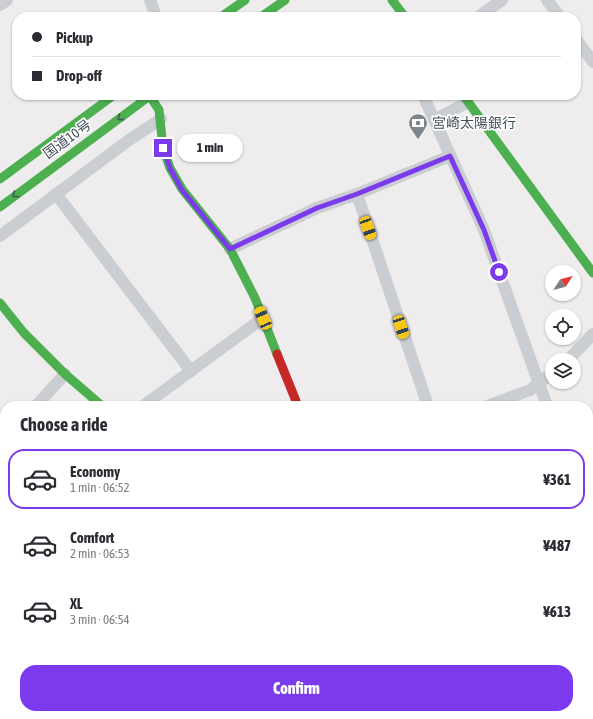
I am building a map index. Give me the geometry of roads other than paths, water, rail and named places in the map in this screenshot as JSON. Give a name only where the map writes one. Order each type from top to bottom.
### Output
[{"type":"main road","points":[[226,12],[232,4],[245,0]]},
{"type":"main road","points":[[268,12],[285,0]]},
{"type":"main road","points":[[392,0],[401,12]]},
{"type":"main road","name":"国道10号","points":[[0,179],[107,100]]},
{"type":"main road","name":"国道10号","points":[[0,207],[144,100]]},
{"type":"main road","points":[[154,100],[159,110],[163,148],[170,168],[182,190],[230,249],[263,318],[296,401]]},
{"type":"main road","points":[[467,100],[593,273]]},
{"type":"main road","points":[[0,303],[24,333],[65,374],[96,401]]},
{"type":"street","points":[[0,4],[7,0]]},
{"type":"street","points":[[150,0],[154,12]]},
{"type":"street","points":[[485,12],[502,0]]},
{"type":"street","points":[[547,0],[556,12]]},
{"type":"street","points":[[581,46],[593,62]]},
{"type":"street","points":[[425,100],[484,230],[545,401]]},
{"type":"street","points":[[434,120],[464,100]]},
{"type":"street","points":[[0,236],[129,140],[161,119]]},
{"type":"street","points":[[230,249],[317,208],[357,194],[450,156]]},
{"type":"street","points":[[56,194],[191,371]]},
{"type":"street","points":[[357,194],[426,401]]},
{"type":"street","points":[[150,401],[263,318]]},
{"type":"street","points":[[575,353],[593,334]]},
{"type":"street","points":[[41,401],[65,374]]},
{"type":"street","points":[[500,401],[530,390],[545,379]]},
{"type":"place","name":"宮崎太陽銀行","points":[[418,140]]}]
